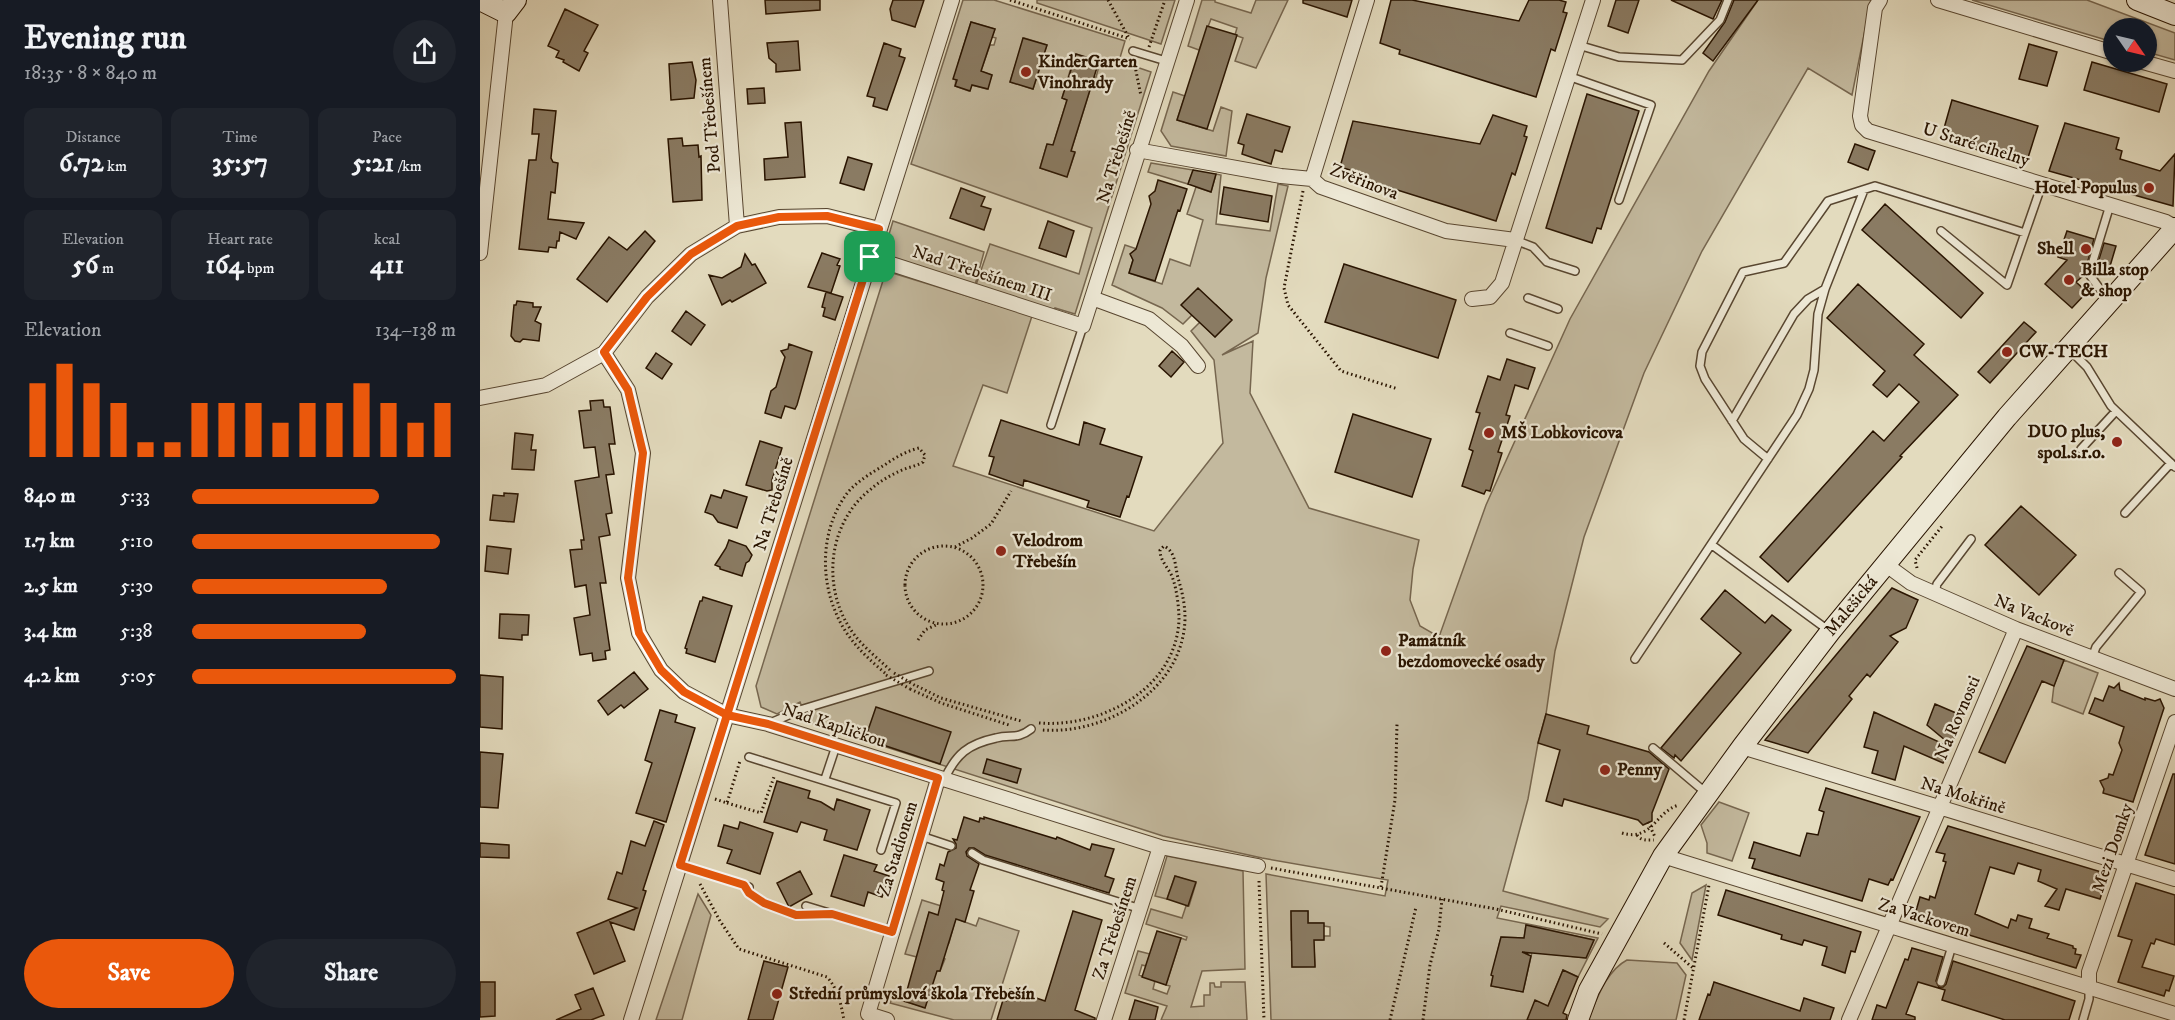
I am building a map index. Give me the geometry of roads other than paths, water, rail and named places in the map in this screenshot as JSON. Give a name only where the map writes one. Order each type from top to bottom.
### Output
[{"type":"street","points":[[480,0],[511,6],[480,253]]},
{"type":"street","name":"Pod Třebešínem","points":[[720,0],[737,226]]},
{"type":"street","name":"Na Třebešíně","points":[[631,1020],[686,867],[727,715],[952,0]]},
{"type":"street","name":"Na Třebešíně","points":[[1083,326],[1137,150],[1187,0]]},
{"type":"street","name":"Zvěřinova","points":[[1367,0],[1309,178],[1321,187],[1446,231],[1515,240]]},
{"type":"street","points":[[1472,299],[1490,297],[1502,283],[1593,0]]},
{"type":"street","name":"U Staré cihelny","points":[[1880,0],[1875,8],[1860,116],[1862,125],[1868,131],[2166,222],[2174,232]]},
{"type":"street","points":[[1938,0],[2103,50]]},
{"type":"street","points":[[2137,0],[2175,15]]},
{"type":"street","points":[[2157,66],[2175,71]]},
{"type":"street","points":[[1137,150],[1281,176],[1309,178]]},
{"type":"street","points":[[480,398],[546,385],[604,352],[647,297],[691,254],[737,226],[779,217],[827,216],[879,229]]},
{"type":"street","name":"Malešická","points":[[1578,1020],[1589,990],[1659,847],[1707,794],[1830,632],[2007,417],[2111,298],[2174,232]]},
{"type":"street","name":"Nad Třebešínem III","points":[[870,257],[1083,326]]},
{"type":"street","points":[[1092,298],[1149,320],[1182,346],[1198,366]]},
{"type":"street","name":"Nad Kapličkou","points":[[604,352],[628,390],[643,453],[628,578],[639,633],[661,670],[684,692],[727,715],[768,724],[1160,847],[1258,866]]},
{"type":"street","name":"Na Vackově","points":[[1885,564],[1911,583],[2016,629],[2175,689]]},
{"type":"street","name":"Na Rovnosti","points":[[1849,1020],[2016,629]]},
{"type":"street","name":"Mezi Domky","points":[[2089,987],[2090,972],[2175,722]]},
{"type":"street","name":"Na Mokřině","points":[[1742,747],[2175,879]]},
{"type":"street","name":"Za Stadionem","points":[[887,1020],[867,1017],[921,836],[941,779]]},
{"type":"street","name":"Za Třebešínem","points":[[1104,1020],[1160,847]]},
{"type":"street","name":"Za Vackovem","points":[[1659,847],[1712,872],[2175,1014]]},
{"type":"lane","points":[[1578,45],[1619,57],[1682,60],[1720,20],[1728,0]]},
{"type":"lane","points":[[1133,51],[1166,62]]},
{"type":"lane","points":[[1568,76],[1651,105],[1619,200]]},
{"type":"lane","points":[[1941,231],[2007,285],[2042,184]]},
{"type":"lane","points":[[1768,459],[1744,439],[1705,380],[1700,366],[1702,352],[1743,272],[1784,263],[1828,201],[1875,186],[2025,232]]},
{"type":"lane","points":[[1635,659],[1713,545],[1797,415],[1809,389],[1814,370],[1818,314],[1825,289],[1864,190]]},
{"type":"lane","points":[[2110,205],[2089,274],[2102,292],[2111,298]]},
{"type":"lane","name":"Zvěřinova","points":[[1515,240],[1533,247],[1547,262],[1575,271]]},
{"type":"lane","points":[[1732,421],[1794,314],[1808,298],[1825,289]]},
{"type":"lane","points":[[1528,298],[1558,309]]},
{"type":"lane","points":[[1051,425],[1083,326]]},
{"type":"lane","points":[[1510,333],[1548,346]]},
{"type":"lane","points":[[2067,347],[2087,367],[2111,406],[2173,465],[2125,513]]},
{"type":"lane","points":[[2081,449],[2116,411]]},
{"type":"lane","points":[[1935,593],[1937,584],[1971,539]]},
{"type":"lane","points":[[1713,545],[1830,632]]},
{"type":"lane","points":[[2092,658],[2096,647],[2141,592],[2119,573]]},
{"type":"lane","points":[[768,724],[803,709],[929,671]]},
{"type":"lane","points":[[941,779],[963,750],[997,737],[1022,736],[1031,729]]},
{"type":"lane","points":[[825,779],[836,746]]},
{"type":"lane","points":[[1653,748],[1707,794]]},
{"type":"lane","points":[[749,757],[896,802],[881,850]]},
{"type":"lane","points":[[921,836],[951,846]]},
{"type":"lane","points":[[972,853],[983,860],[1141,909]]},
{"type":"lane","points":[[686,867],[746,886]]},
{"type":"lane","points":[[806,906],[892,932]]},
{"type":"lane","points":[[1941,982],[1952,946]]},
{"type":"lane","points":[[2083,1020],[2089,999],[2089,987]]},
{"type":"place","name":"KinderGarten Vinohrady","points":[[1026,72]]},
{"type":"place","name":"Hotel Populus","points":[[2149,188]]},
{"type":"place","name":"Shell","points":[[2086,249]]},
{"type":"place","name":"Billa stop & shop","points":[[2069,280]]},
{"type":"place","name":"CW-TECH","points":[[2007,352]]},
{"type":"place","name":"MŠ Lobkovicova","points":[[1489,433]]},
{"type":"place","name":"DUO plus, spol.s.r.o.","points":[[2117,442]]},
{"type":"place","name":"Velodrom Třebešín","points":[[1001,551]]},
{"type":"place","name":"Památník bezdomovecké osady","points":[[1386,651]]},
{"type":"place","name":"Penny","points":[[1605,770]]},
{"type":"place","name":"Střední průmyslová škola Třebešín","points":[[777,994]]}]
